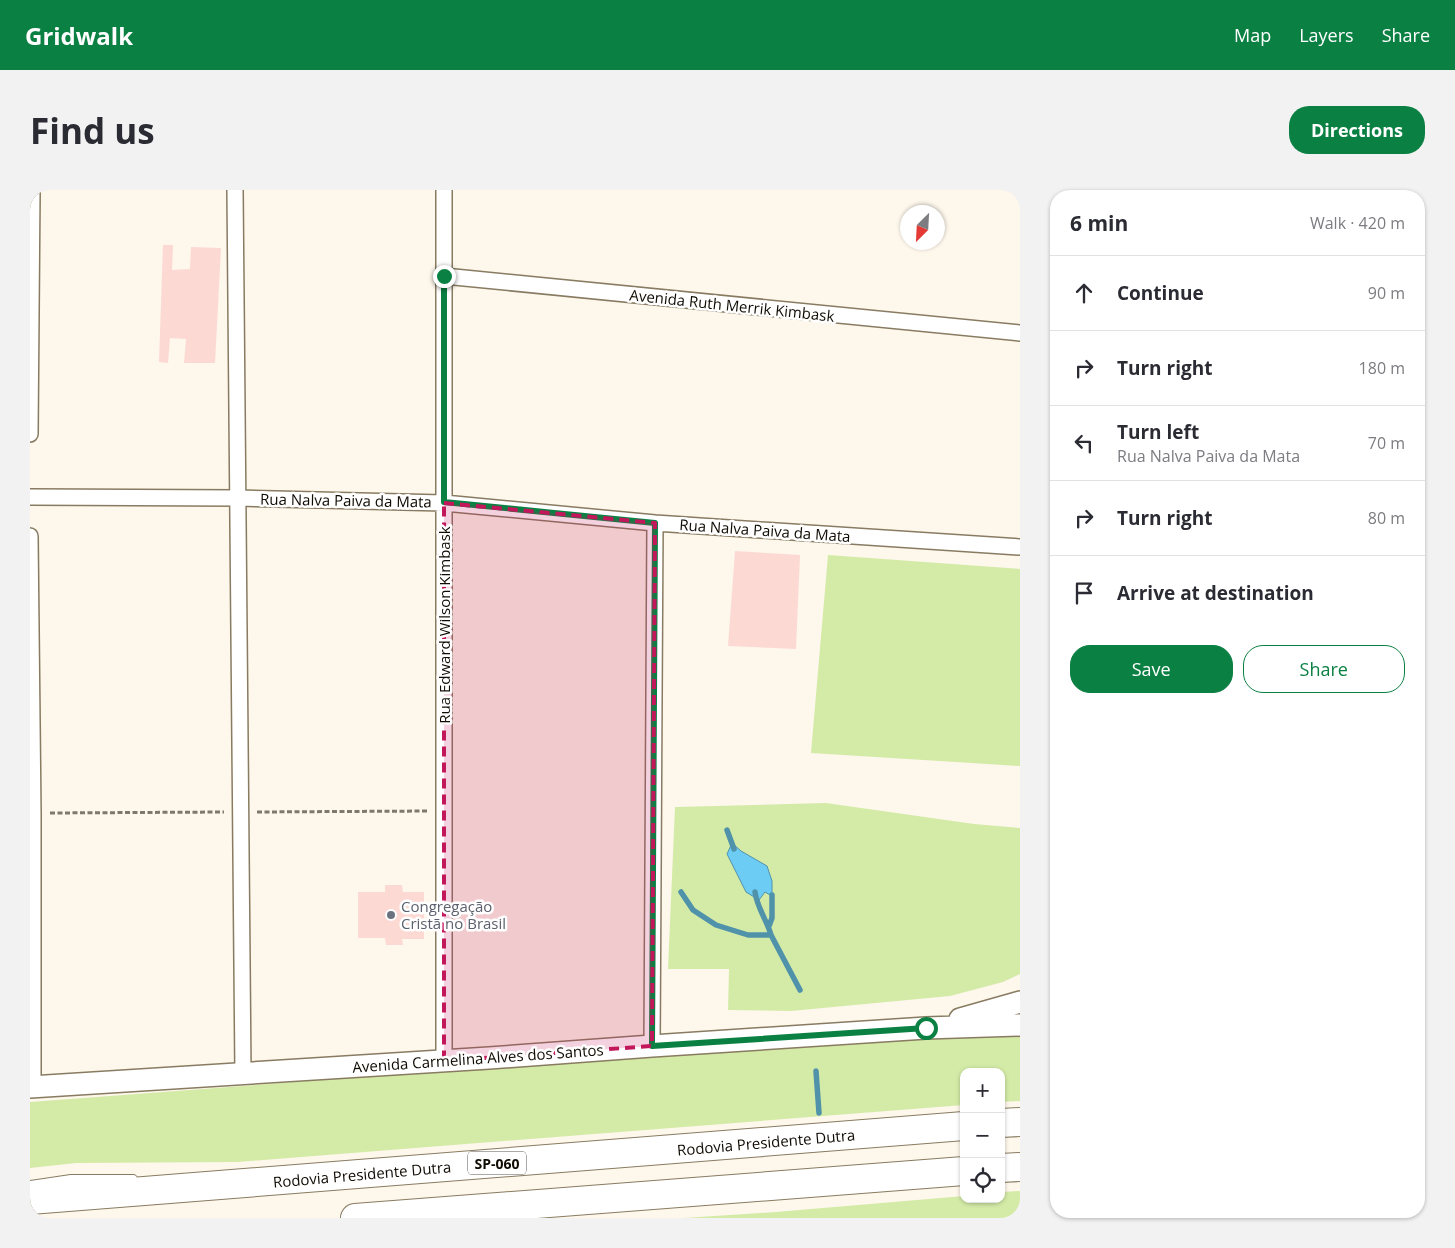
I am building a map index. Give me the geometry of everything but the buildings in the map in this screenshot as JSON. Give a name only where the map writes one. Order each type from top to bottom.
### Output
[{"type":"highway","points":[[1005,1123],[1020,1122]]},
{"type":"highway","name":"Rodovia Presidente Dutra","points":[[30,1200],[960,1126]]},
{"type":"highway","points":[[1005,1168],[1020,1167]]},
{"type":"highway","points":[[355,1218],[960,1171]]},
{"type":"street","points":[[30,434],[32,190]]},
{"type":"street","points":[[235,190],[243,1074]]},
{"type":"street","name":"Rua Edward Wilson Kimbask","points":[[444,190],[444,1061]]},
{"type":"street","name":"Avenida Ruth Merrik Kimbask","points":[[444,276],[1020,334]]},
{"type":"street","name":"Rua Nalva Paiva da Mata","points":[[30,497],[238,498],[444,502],[655,523],[1020,547]]},
{"type":"street","points":[[652,1046],[655,523]]},
{"type":"street","points":[[30,536],[33,814],[32,1086]]},
{"type":"street","points":[[926,1028],[1020,1002]]},
{"type":"street","points":[[926,1028],[1020,1025]]},
{"type":"street","name":"Avenida Carmelina Alves dos Santos","points":[[32,1086],[444,1061],[926,1028]]},
{"type":"lane","points":[[30,1184],[70,1179],[144,1179]]},
{"type":"lane","points":[[181,1179],[278,1181]]},
{"type":"highlighted area","points":[[444,503],[655,523],[652,1046],[444,1061]]},
{"type":"green space","points":[[828,555],[1020,569],[1020,766],[811,753]]},
{"type":"green space","points":[[826,803],[974,824],[1020,828],[1020,974],[1003,982],[950,996],[791,1011],[728,1010],[729,969],[668,969],[675,807]]},
{"type":"green space","points":[[1020,1027],[1020,1101],[1005,1102],[1005,1068],[960,1068],[960,1105],[237,1162],[76,1163],[30,1168],[30,1102]]},
{"type":"green space","points":[[1020,1191],[1020,1218],[684,1218],[960,1196],[960,1203],[1005,1203],[1005,1192]]},
{"type":"water","points":[[732,843],[741,851],[767,866],[772,881],[772,895],[765,892],[759,900],[746,892],[727,854]]},
{"type":"waterway","points":[[727,830],[734,849]]},
{"type":"waterway","points":[[681,892],[693,910],[716,925],[748,935],[771,935]]},
{"type":"waterway","points":[[755,892],[771,935],[800,990]]},
{"type":"waterway","points":[[769,926],[772,918],[772,895]]},
{"type":"waterway","points":[[816,1071],[819,1113]]},
{"type":"place","name":"Congregação Cristã no Brasil","points":[[391,915]]},
{"type":"route","points":[[444,276],[444,502],[655,523],[652,1046],[926,1028]]}]
